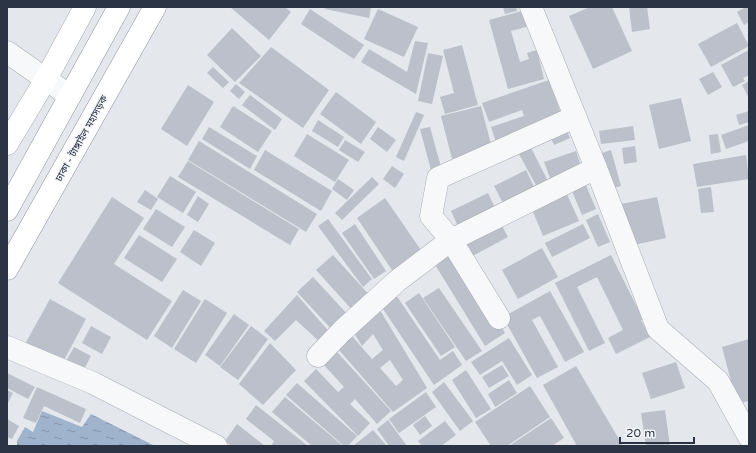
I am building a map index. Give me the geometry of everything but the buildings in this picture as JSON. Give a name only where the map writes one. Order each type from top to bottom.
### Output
[{"type":"main road","points":[[7,144],[46,79],[85,7]]},
{"type":"main road","points":[[7,210],[119,7]]},
{"type":"main road","name":"ঢাকা - টাঙ্গাইল মহাসড়ক","points":[[7,269],[154,7]]},
{"type":"street","points":[[531,7],[596,168],[658,329],[718,381],[749,437]]},
{"type":"street","points":[[7,52],[70,96]]},
{"type":"street","points":[[499,318],[451,240],[431,216],[438,178],[575,117]]},
{"type":"street","points":[[318,356],[342,331],[397,281],[451,240],[596,168]]},
{"type":"street","points":[[7,348],[93,383],[216,446]]},
{"type":"water","points":[[42,411],[82,427],[91,414],[155,446],[17,446],[17,441],[25,427],[33,432]]}]
